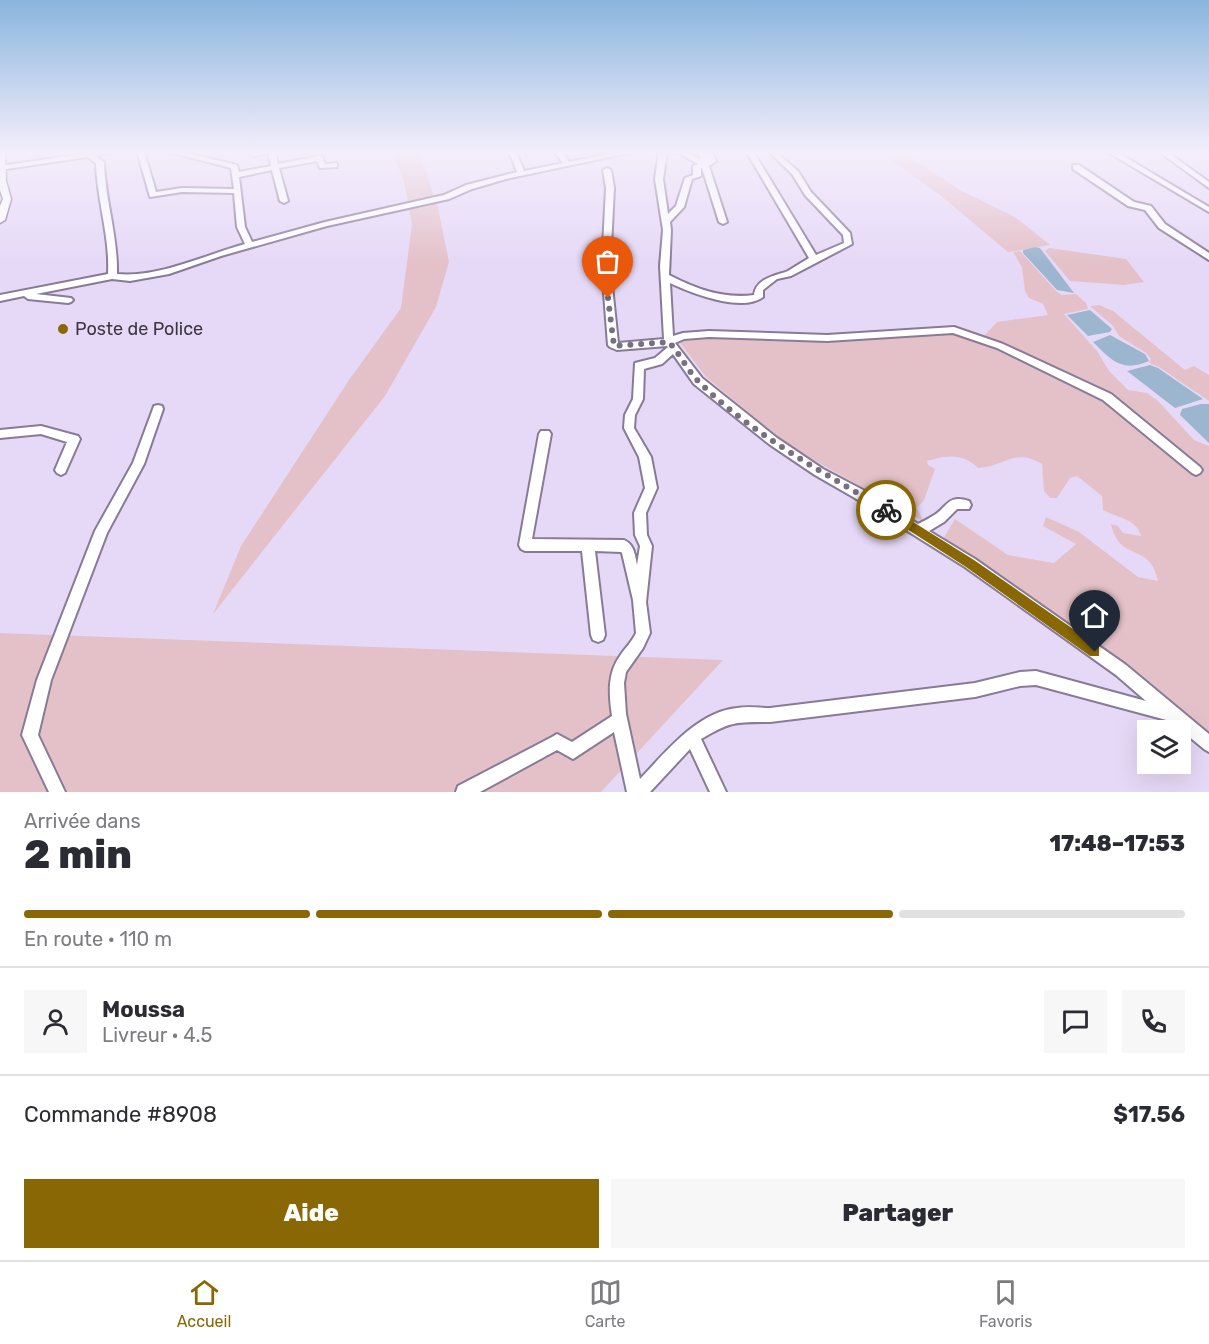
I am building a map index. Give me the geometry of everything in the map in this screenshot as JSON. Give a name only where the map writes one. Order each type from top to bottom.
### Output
[{"type":"street","points":[[0,220],[7,198],[5,188]]},
{"type":"street","points":[[102,188],[113,239],[112,276]]},
{"type":"street","points":[[151,188],[153,195],[182,190],[238,191]]},
{"type":"street","points":[[238,188],[241,222],[246,241],[250,245]]},
{"type":"street","points":[[281,188],[284,201]]},
{"type":"street","points":[[0,298],[112,276],[130,278],[169,271],[250,245],[359,216],[446,197],[467,188]]},
{"type":"street","points":[[610,188],[606,267],[613,345],[617,347],[671,344]]},
{"type":"street","points":[[660,188],[666,221],[665,277],[671,344],[698,381],[727,406],[819,472],[919,530],[1121,670],[1171,715],[1209,744]]},
{"type":"street","points":[[666,221],[680,207],[686,188]]},
{"type":"street","points":[[712,188],[723,222]]},
{"type":"street","points":[[771,188],[814,259]]},
{"type":"street","points":[[665,277],[691,291],[722,298],[747,299],[758,297],[759,289],[774,277],[788,274],[848,244],[847,235],[806,188]]},
{"type":"street","points":[[1107,188],[1131,204],[1148,208],[1162,226],[1209,257]]},
{"type":"street","points":[[1172,188],[1209,210]]},
{"type":"street","points":[[13,295],[68,300]]},
{"type":"street","points":[[639,602],[646,546],[641,535],[640,513],[651,488],[645,457],[629,428],[630,415],[638,399],[639,366],[656,364],[671,344],[683,336],[709,334],[827,338],[938,329],[966,333],[1039,363],[1107,398],[1196,470]]},
{"type":"street","points":[[57,792],[30,735],[41,691],[101,531],[138,464],[158,409]]},
{"type":"street","points":[[0,434],[41,430],[74,439],[62,470]]},
{"type":"street","points":[[545,434],[525,545],[620,544],[627,547],[639,602],[642,637],[629,653],[618,674],[620,719],[637,792]]},
{"type":"street","points":[[919,530],[940,518],[954,504],[965,505]]},
{"type":"street","points":[[588,545],[598,635]]},
{"type":"street","points":[[637,792],[692,736],[721,719],[736,715],[771,715],[975,690],[1020,679],[1036,678],[1171,715]]},
{"type":"street","points":[[464,792],[557,742],[573,751],[620,719]]},
{"type":"street","points":[[692,736],[718,792]]},
{"type":"shaded area","points":[[405,188],[431,188],[438,208],[449,262],[436,307],[385,396],[213,614],[241,546],[349,380],[401,308],[412,224]]},
{"type":"shaded area","points":[[930,188],[957,188],[1015,217],[1050,245],[1008,252]]},
{"type":"shaded area","points":[[1049,248],[1126,259],[1144,282],[1124,285],[1070,281],[1045,251]]},
{"type":"shaded area","points":[[1020,251],[1057,292],[1062,295],[1076,294],[1086,303],[1088,309],[1064,314],[1097,351],[1109,371],[1128,390],[1147,393],[1158,401],[1194,440],[1209,446],[1209,736],[1124,663],[943,539],[955,519],[1008,555],[1054,563],[1076,544],[1043,526],[1046,517],[1079,532],[1138,577],[1158,581],[1148,561],[1121,544],[1111,524],[1118,526],[1123,533],[1141,536],[1139,530],[1131,522],[1103,510],[1102,496],[1077,476],[1070,478],[1057,498],[1050,498],[1044,491],[1042,464],[1032,459],[1017,458],[978,468],[967,460],[954,457],[941,457],[927,461],[928,465],[935,469],[924,500],[917,508],[924,522],[787,445],[706,377],[680,343],[686,336],[954,332],[977,337],[984,336],[997,322],[1048,315],[1043,304],[1029,298],[1025,291],[1022,267],[1013,252]]},
{"type":"shaded area","points":[[1099,305],[1113,311],[1185,370],[1194,366],[1209,375],[1209,401],[1159,367],[1149,363],[1151,359],[1146,353],[1119,336],[1113,326],[1090,306]]},
{"type":"shaded area","points":[[0,633],[723,660],[601,792],[0,792]]},
{"type":"water","points":[[1040,248],[1074,293],[1057,290],[1023,253],[1023,250]]},
{"type":"water","points":[[1090,310],[1112,329],[1110,332],[1088,336],[1067,315]]},
{"type":"water","points":[[1110,335],[1145,354],[1149,361],[1131,366],[1112,359],[1093,342]]},
{"type":"water","points":[[1150,365],[1203,399],[1175,408],[1127,371]]},
{"type":"water","points":[[1209,404],[1209,443],[1180,415],[1182,409]]},
{"type":"way so far","points":[[608,298],[614,346],[669,342],[698,381],[727,406],[819,472],[886,510]]},
{"type":"place","name":"Poste de Police","points":[[63,329]]},
{"type":"route","points":[[886,510],[970,563],[1095,652]]}]
